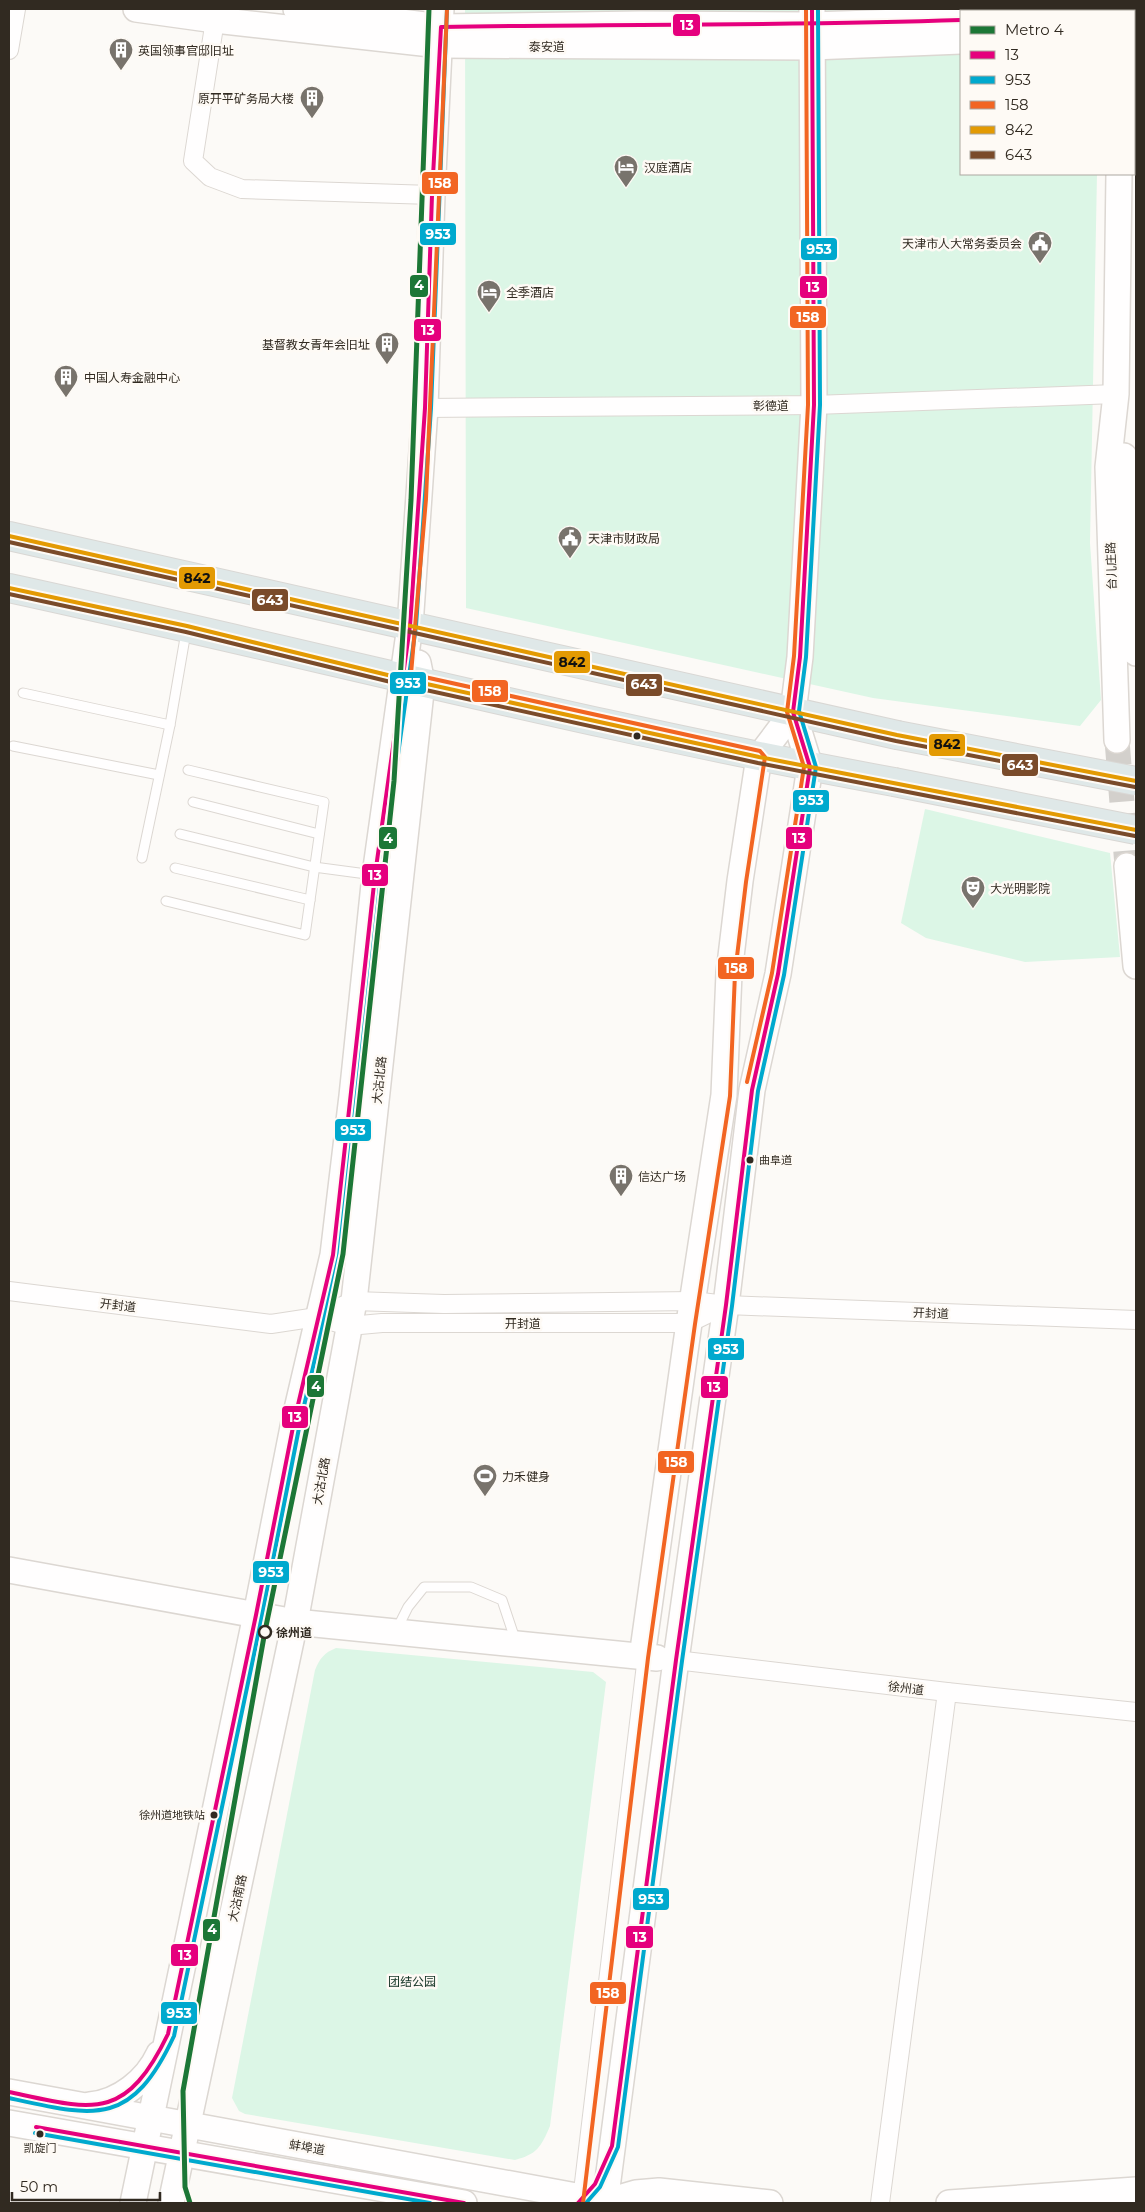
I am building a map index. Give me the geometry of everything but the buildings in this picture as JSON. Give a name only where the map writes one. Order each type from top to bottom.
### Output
[{"type":"main road","name":"泰安道","points":[[136,9],[214,20],[441,27],[812,27],[960,20]]},
{"type":"main road","name":"泰安道","points":[[296,9],[441,27]]},
{"type":"main road","points":[[834,9],[849,17],[874,23]]},
{"type":"main road","name":"大沽北路","points":[[295,1622],[354,1301],[413,681],[410,626],[426,408],[432,195],[441,27]]},
{"type":"main road","name":"泰安道","points":[[812,27],[960,41]]},
{"type":"main road","points":[[592,2202],[612,2146],[676,1660],[726,1305],[752,1090],[780,965],[810,767],[793,712],[800,657],[814,405],[812,27]]},
{"type":"main road","name":"台儿庄路","points":[[1117,740],[1108,467],[1116,394],[1119,175]]},
{"type":"main road","name":"台儿庄路","points":[[1116,394],[1125,467],[1136,653]]},
{"type":"main road","points":[[9,536],[897,735],[1136,781]]},
{"type":"main road","points":[[9,588],[187,626],[413,681],[759,757],[1136,830]]},
{"type":"main road","name":"大沽北路","points":[[256,1616],[294,1422],[333,1255],[375,875],[413,681]]},
{"type":"main road","points":[[642,1657],[724,1095],[729,974],[740,881],[759,757],[793,712]]},
{"type":"main road","points":[[1127,866],[1136,966]]},
{"type":"main road","points":[[9,1570],[295,1622],[676,1660]]},
{"type":"main road","points":[[133,2203],[256,1616]]},
{"type":"main road","name":"大沽南路","points":[[171,2203],[295,1622]]},
{"type":"main road","points":[[85,2106],[112,2100],[138,2083],[157,2059],[168,2034]]},
{"type":"main road","name":"蚌埠道","points":[[9,2092],[189,2124],[592,2202],[636,2193],[659,2191],[770,2203]]},
{"type":"main road","points":[[9,2123],[464,2203]]},
{"type":"main road","points":[[949,2203],[1136,2190]]},
{"type":"street","points":[[9,50],[16,9]]},
{"type":"street","points":[[214,20],[193,161],[210,177],[242,190],[432,195]]},
{"type":"street","name":"彰德道","points":[[426,408],[814,405],[1116,394]]},
{"type":"street","name":"开封道","points":[[9,1291],[271,1324],[317,1317],[354,1301],[691,1312]]},
{"type":"street","name":"开封道","points":[[317,1317],[349,1326],[382,1323],[691,1312],[726,1305],[1136,1320]]},
{"type":"street","name":"徐州道","points":[[676,1660],[1136,1712]]},
{"type":"street","points":[[880,2203],[947,1692]]},
{"type":"lane","points":[[142,858],[170,725],[187,626]]},
{"type":"lane","points":[[23,693],[170,725]]},
{"type":"lane","points":[[13,746],[159,775]]},
{"type":"lane","points":[[166,901],[305,935],[324,802],[188,770]]},
{"type":"lane","points":[[193,802],[319,834]]},
{"type":"lane","points":[[180,834],[314,867],[375,875]]},
{"type":"lane","points":[[175,868],[310,900]]},
{"type":"lane","points":[[395,1633],[408,1607],[424,1587],[471,1587],[502,1600],[517,1644]]},
{"type":"lane","points":[[592,2202],[642,1657]]},
{"type":"green space","points":[[465,9],[1098,9],[960,10],[960,175],[1097,175],[1090,543],[1101,700],[1080,726],[873,698],[466,608]]},
{"type":"green space","name":"大光明影院","points":[[925,809],[1110,853],[1120,957],[1025,962],[926,938],[901,923]]},
{"type":"green space","name":"团结公园","points":[[336,1648],[593,1672],[606,1682],[550,2126],[537,2149],[522,2158],[515,2160],[245,2114],[239,2111],[232,2098],[315,1670],[323,1656]]},
{"type":"tunnel","points":[[1117,740],[1127,866]]},
{"type":"metro line","name":"4","points":[[190,2203],[185,2187],[183,2091],[265,1631],[343,1254],[394,781],[411,500],[429,9]]},
{"type":"transit line","name":"953","points":[[9,2098],[65,2109],[88,2111],[108,2109],[126,2101],[142,2087],[158,2066],[174,2036],[262,1616],[300,1423],[339,1256],[381,876],[416,626],[431,408],[447,9]]},
{"type":"transit line","name":"158","points":[[447,9],[426,499],[411,674],[760,751],[765,757],[746,882],[735,973],[730,1096],[695,1324],[648,1658],[583,2203]]},
{"type":"transit line","name":"158","points":[[747,1082],[772,973],[804,767],[787,712],[794,656],[808,405],[806,9]]},
{"type":"transit line","name":"13","points":[[578,2203],[595,2184],[612,2146],[676,1660],[726,1305],[752,1090],[778,974],[810,767],[793,712],[800,657],[814,405],[812,9]]},
{"type":"transit line","name":"953","points":[[586,2203],[600,2187],[618,2147],[682,1661],[732,1306],[758,1091],[784,975],[816,767],[799,711],[806,657],[820,405],[818,9]]},
{"type":"transit line","name":"13","points":[[9,2092],[63,2103],[85,2105],[104,2103],[121,2096],[137,2083],[152,2063],[168,2034],[256,1615],[294,1422],[333,1255],[375,875],[410,626],[425,408],[432,195],[441,27],[960,20]]},
{"type":"transit line","name":"842","points":[[9,536],[897,735],[1136,781]]},
{"type":"transit line","name":"643","points":[[9,542],[896,741],[1135,787]]},
{"type":"transit line","name":"842","points":[[9,588],[187,626],[404,679],[759,757],[1136,830]]},
{"type":"transit line","name":"643","points":[[9,594],[186,632],[403,685],[758,763],[1135,836]]},
{"type":"transit line","name":"13","points":[[36,2127],[464,2203]]},
{"type":"transit line","name":"953","points":[[35,2133],[430,2203]]},
{"type":"place","name":"英国领事官邸旧址","points":[[121,71]]},
{"type":"place","name":"原开平矿务局大楼","points":[[312,119]]},
{"type":"place","name":"汉庭酒店","points":[[626,188]]},
{"type":"place","name":"天津市人大常务委员会","points":[[1040,264]]},
{"type":"place","name":"全季酒店","points":[[489,313]]},
{"type":"place","name":"基督教女青年会旧址","points":[[387,365]]},
{"type":"place","name":"中国人寿金融中心","points":[[66,398]]},
{"type":"place","name":"天津市财政局","points":[[570,559]]},
{"type":"place","name":"大光明影院","points":[[973,909]]},
{"type":"place","name":"曲阜道","points":[[750,1160]]},
{"type":"place","name":"信达广场","points":[[621,1197]]},
{"type":"place","name":"力禾健身","points":[[485,1497]]},
{"type":"place","name":"徐州道","points":[[265,1632]]},
{"type":"place","name":"徐州道地铁站","points":[[214,1815]]},
{"type":"place","name":"凯旋门","points":[[40,2134]]}]
